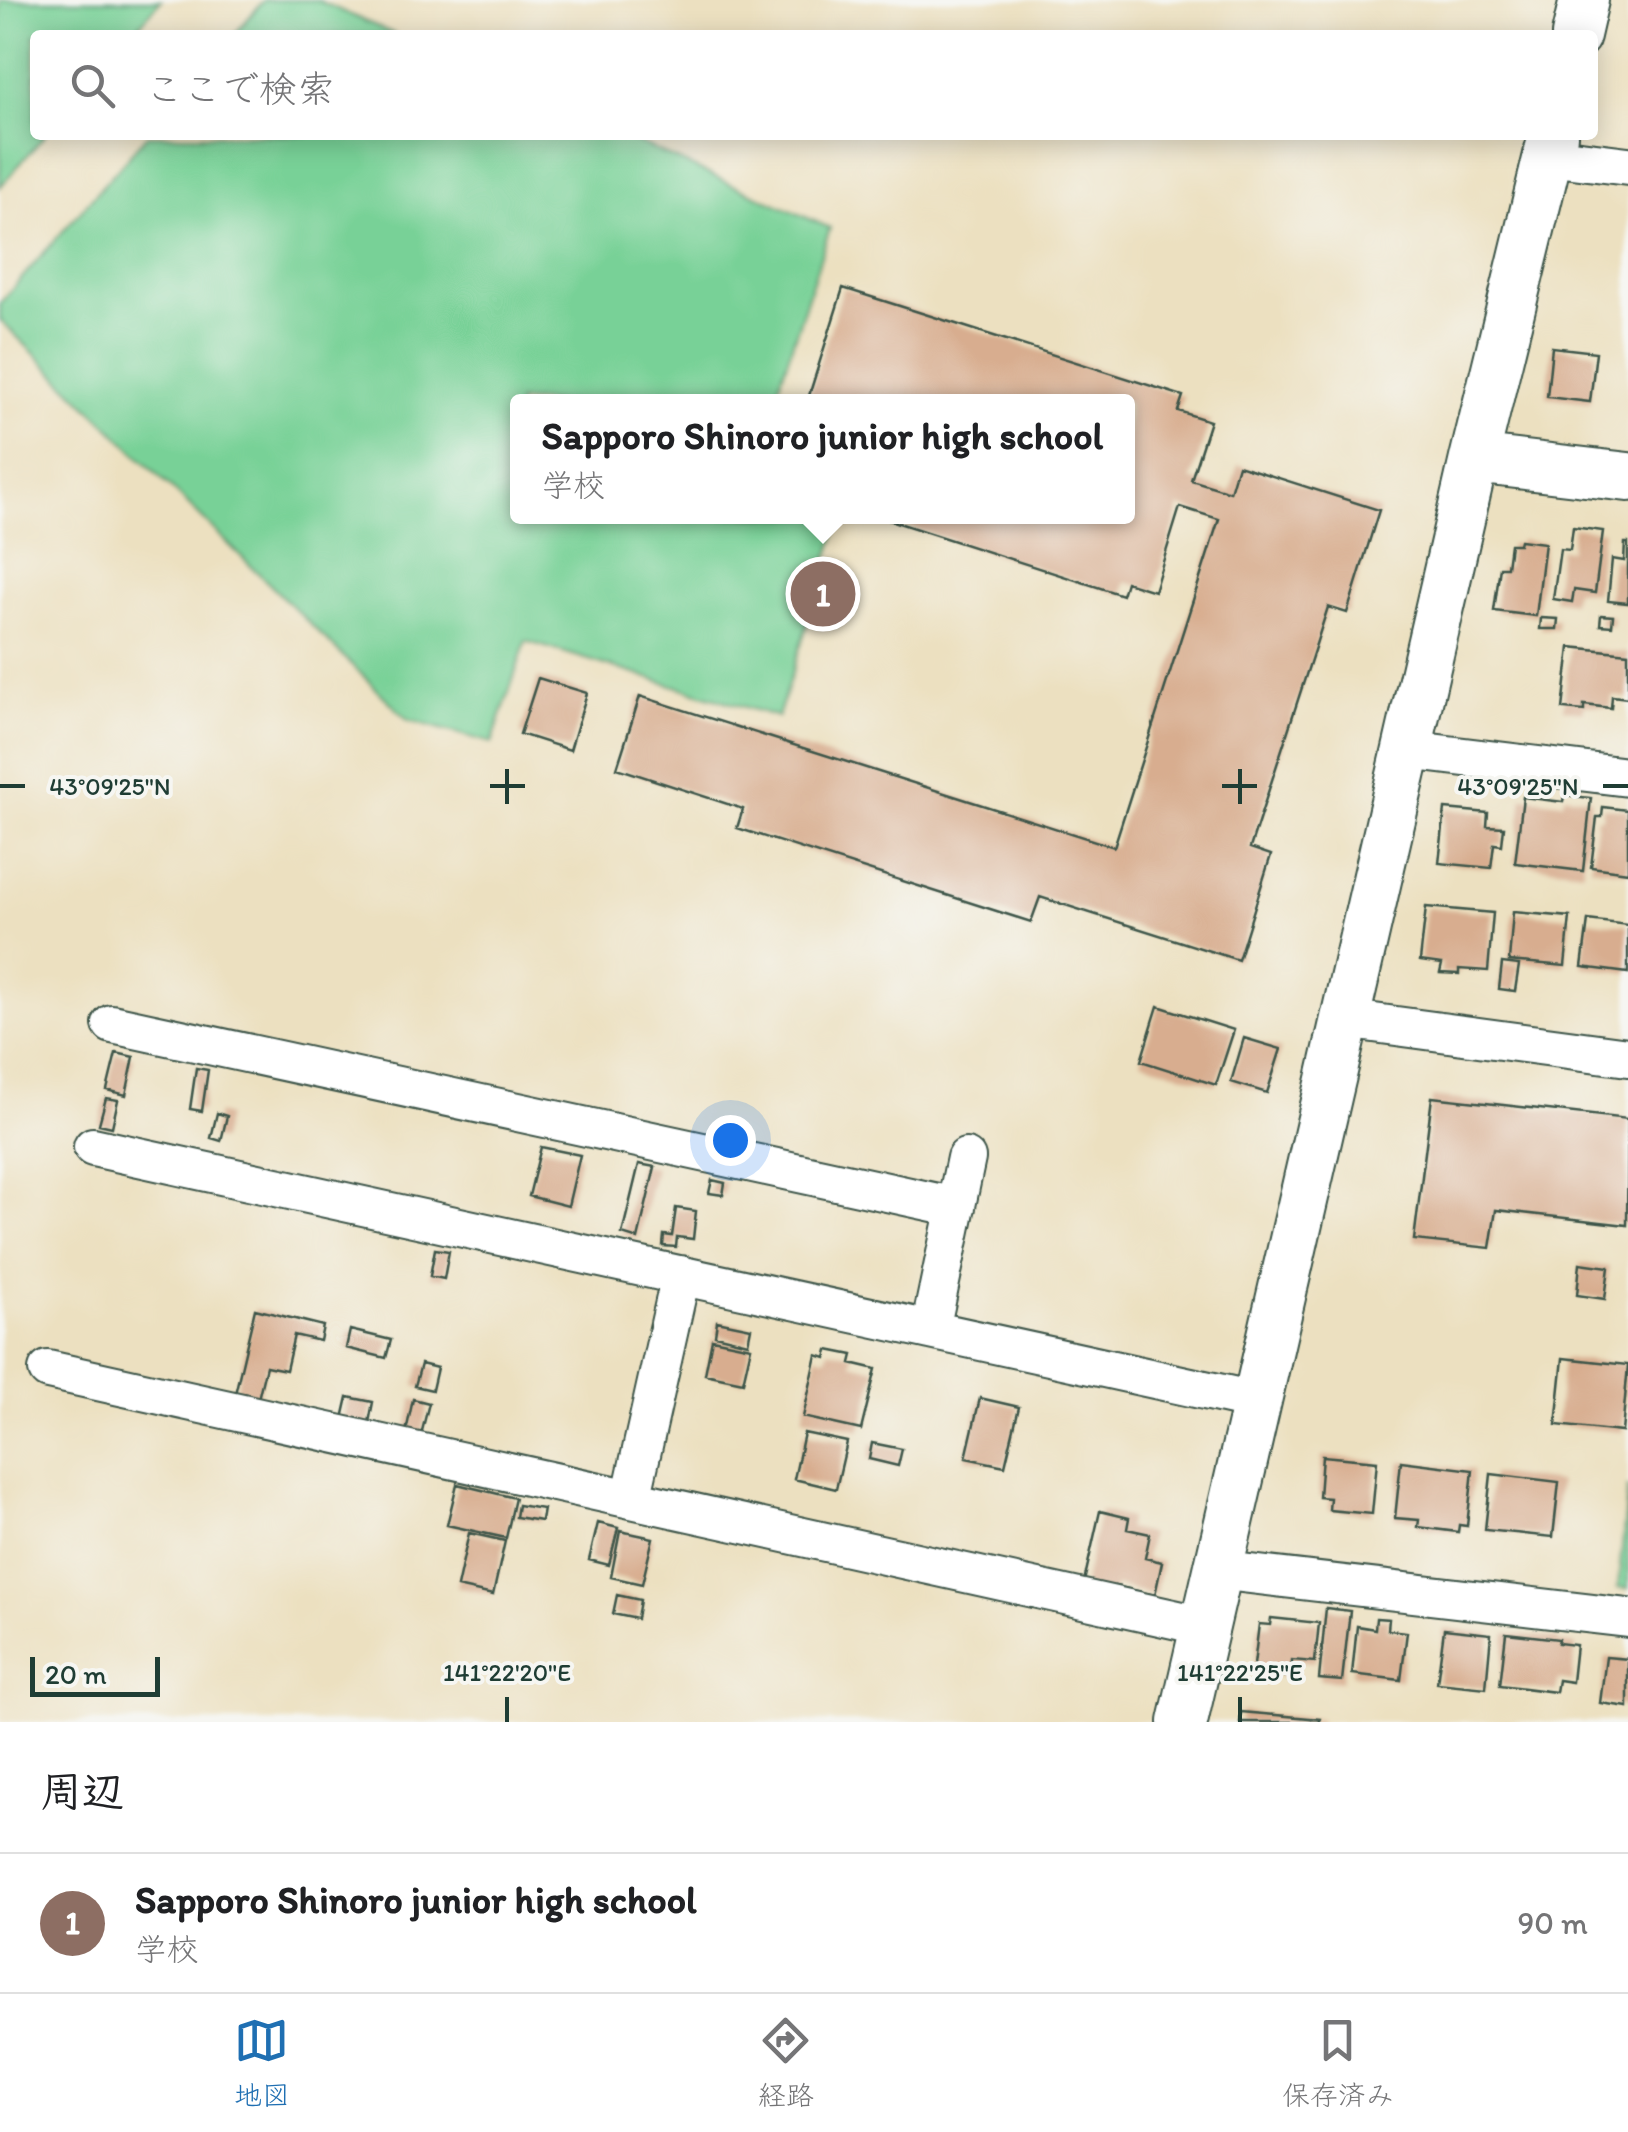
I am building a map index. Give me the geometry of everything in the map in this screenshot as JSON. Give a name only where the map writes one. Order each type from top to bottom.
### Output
[{"type":"street","points":[[1577,30],[1584,0]]},
{"type":"street","points":[[1183,1722],[1474,459],[1550,146],[1628,166]]},
{"type":"street","points":[[1474,459],[1628,477]]},
{"type":"street","points":[[1407,750],[1628,778]]},
{"type":"street","points":[[1344,1019],[1628,1057]]},
{"type":"street","points":[[112,1024],[956,1207]]},
{"type":"street","points":[[94,1146],[1255,1401]]},
{"type":"street","points":[[930,1330],[966,1158]]},
{"type":"street","points":[[632,1499],[681,1275]]},
{"type":"street","points":[[48,1370],[1205,1626]]},
{"type":"street","points":[[1216,1570],[1628,1618]]},
{"type":"green space","points":[[0,0],[161,0],[135,30],[30,30],[30,140],[41,140],[0,187]]},
{"type":"green space","points":[[264,0],[317,0],[385,30],[238,30]]},
{"type":"green space","points":[[143,140],[632,140],[830,228],[776,394],[510,394],[510,524],[839,524],[778,717],[526,641],[492,743],[408,720],[0,320],[0,303]]},
{"type":"green space","points":[[1628,1486],[1628,1589],[1618,1588]]},
{"type":"building","points":[[843,288],[1183,396],[1178,411],[1210,421],[1191,480],[1230,492],[1238,465],[1379,510],[1347,613],[1328,607],[1250,848],[1271,855],[1238,960],[1040,897],[1031,922],[737,828],[743,809],[617,768],[640,696],[1114,847],[1219,519],[1180,507],[1154,591],[1126,582],[1122,595],[902,524],[1135,524],[1135,394],[810,394]]},
{"type":"building","points":[[1552,347],[1596,352],[1590,402],[1547,397]]},
{"type":"building","points":[[1573,527],[1603,531],[1595,593],[1574,590],[1572,602],[1553,599],[1560,549],[1570,550]]},
{"type":"building","points":[[1520,540],[1545,543],[1536,616],[1494,611],[1500,567],[1507,567],[1510,544],[1519,544]]},
{"type":"building","points":[[1625,543],[1628,603],[1608,601],[1612,559],[1624,561]]},
{"type":"building","points":[[1601,615],[1613,616],[1612,626],[1600,625]]},
{"type":"building","points":[[1541,618],[1558,619],[1557,629],[1540,629]]},
{"type":"building","points":[[1570,647],[1628,653],[1628,698],[1612,696],[1611,708],[1584,705],[1584,711],[1563,709]]},
{"type":"building","points":[[538,678],[587,693],[570,750],[520,734]]},
{"type":"building","points":[[1564,795],[1591,798],[1583,871],[1515,863],[1523,797],[1563,802]]},
{"type":"building","points":[[1603,807],[1628,810],[1628,872],[1591,867],[1597,817],[1602,817]]},
{"type":"building","points":[[1445,809],[1488,813],[1487,826],[1504,827],[1502,845],[1494,844],[1491,868],[1439,863]]},
{"type":"building","points":[[1426,907],[1493,913],[1488,971],[1459,969],[1459,974],[1440,973],[1442,964],[1420,961]]},
{"type":"building","points":[[1513,912],[1570,917],[1565,966],[1509,961]]},
{"type":"building","points":[[1588,920],[1628,925],[1628,973],[1582,967]]},
{"type":"building","points":[[1502,963],[1519,965],[1515,991],[1499,989]]},
{"type":"building","points":[[1158,1006],[1234,1030],[1216,1085],[1141,1061]]},
{"type":"building","points":[[1244,1038],[1281,1049],[1267,1093],[1231,1082]]},
{"type":"building","points":[[116,1053],[134,1057],[126,1095],[107,1090]]},
{"type":"building","points":[[196,1068],[208,1070],[202,1111],[190,1109]]},
{"type":"building","points":[[1432,1097],[1628,1119],[1627,1225],[1496,1210],[1490,1248],[1414,1240]]},
{"type":"building","points":[[106,1098],[118,1100],[112,1127],[99,1124]]},
{"type":"building","points":[[217,1113],[227,1116],[221,1141],[211,1138]]},
{"type":"building","points":[[541,1147],[580,1155],[568,1206],[529,1196]]},
{"type":"building","points":[[639,1164],[655,1167],[638,1239],[622,1234]]},
{"type":"building","points":[[712,1180],[725,1183],[723,1195],[709,1193]]},
{"type":"building","points":[[676,1208],[696,1211],[693,1239],[677,1237],[676,1247],[663,1246],[664,1235],[672,1236]]},
{"type":"building","points":[[435,1249],[449,1251],[444,1279],[430,1276]]},
{"type":"building","points":[[1580,1263],[1609,1267],[1605,1299],[1577,1295]]},
{"type":"building","points":[[255,1309],[323,1326],[320,1341],[294,1335],[286,1370],[266,1366],[258,1399],[235,1394]]},
{"type":"building","points":[[717,1321],[751,1328],[748,1343],[715,1335]]},
{"type":"building","points":[[350,1330],[391,1340],[386,1358],[346,1348]]},
{"type":"building","points":[[712,1339],[751,1347],[743,1382],[705,1374]]},
{"type":"building","points":[[828,1350],[853,1355],[851,1363],[876,1369],[861,1430],[803,1417],[817,1355],[826,1358]]},
{"type":"building","points":[[1563,1358],[1628,1365],[1622,1432],[1556,1425]]},
{"type":"building","points":[[421,1364],[437,1368],[432,1390],[415,1386]]},
{"type":"building","points":[[348,1397],[373,1402],[368,1428],[342,1423]]},
{"type":"building","points":[[980,1398],[1019,1407],[1005,1466],[966,1458]]},
{"type":"building","points":[[413,1399],[429,1403],[421,1435],[406,1432]]},
{"type":"building","points":[[804,1433],[847,1442],[836,1489],[794,1479]]},
{"type":"building","points":[[872,1443],[902,1449],[898,1466],[869,1459]]},
{"type":"building","points":[[1322,1456],[1377,1461],[1372,1514],[1329,1510],[1330,1498],[1319,1497]]},
{"type":"building","points":[[1401,1461],[1473,1470],[1467,1526],[1459,1525],[1458,1532],[1418,1527],[1419,1520],[1395,1518]]},
{"type":"building","points":[[1491,1474],[1559,1482],[1553,1537],[1485,1530]]},
{"type":"building","points":[[457,1484],[515,1498],[506,1538],[447,1525]]},
{"type":"building","points":[[518,1505],[543,1509],[541,1521],[516,1517]]},
{"type":"building","points":[[1100,1511],[1129,1518],[1127,1529],[1150,1534],[1145,1558],[1162,1562],[1155,1595],[1115,1586],[1113,1593],[1083,1586]]},
{"type":"building","points":[[598,1523],[618,1528],[609,1565],[589,1560]]},
{"type":"building","points":[[620,1531],[653,1538],[642,1584],[611,1577]]},
{"type":"building","points":[[469,1533],[505,1541],[493,1595],[457,1587]]},
{"type":"building","points":[[617,1595],[640,1600],[637,1619],[613,1614]]},
{"type":"building","points":[[1326,1608],[1350,1611],[1342,1681],[1319,1679]]},
{"type":"building","points":[[1271,1618],[1319,1623],[1315,1662],[1292,1660],[1291,1677],[1253,1673],[1259,1624],[1270,1625]]},
{"type":"building","points":[[1376,1618],[1389,1619],[1388,1630],[1407,1632],[1401,1680],[1352,1674],[1357,1626],[1375,1629]]},
{"type":"building","points":[[1444,1629],[1491,1634],[1486,1688],[1437,1683]]},
{"type":"building","points":[[1506,1633],[1559,1639],[1558,1643],[1576,1645],[1572,1682],[1558,1680],[1556,1692],[1500,1685]]},
{"type":"building","points":[[1606,1657],[1628,1659],[1628,1707],[1600,1703]]},
{"type":"building","points":[[1241,1712],[1320,1719],[1320,1722],[1240,1722]]},
{"type":"place","name":"Sapporo Shinoro junior high school","points":[[823,594]]}]
